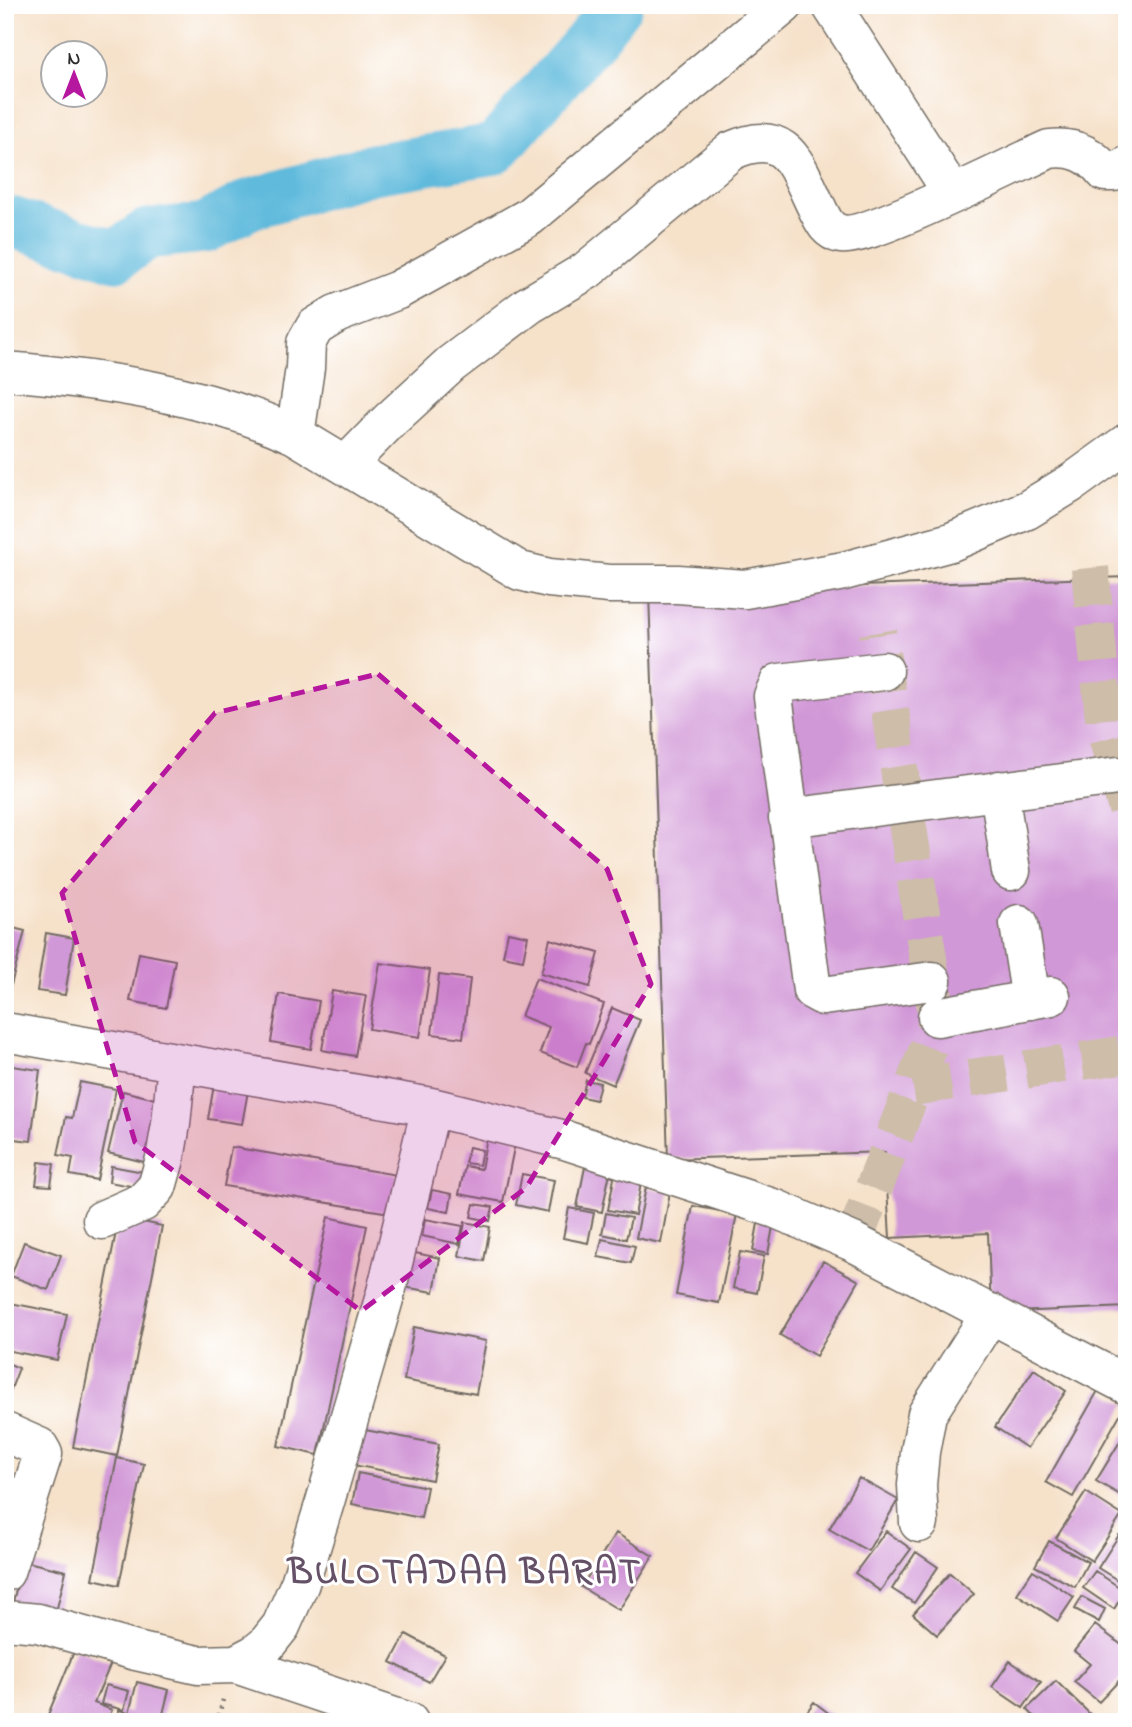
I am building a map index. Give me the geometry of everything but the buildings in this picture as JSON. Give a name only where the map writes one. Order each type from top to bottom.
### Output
[{"type":"street","points":[[295,435],[306,344],[315,327],[335,314],[398,290],[529,217],[784,5]]},
{"type":"street","points":[[831,5],[953,194]]},
{"type":"street","points":[[346,465],[388,421],[451,364],[529,305],[586,271],[731,150],[756,143],[781,146],[792,159],[825,225],[841,234],[849,235],[871,229],[953,194],[1049,149],[1075,149],[1096,161],[1105,172],[1114,173],[1127,166]]},
{"type":"street","points":[[5,371],[48,374],[136,388],[256,419],[295,435],[520,571],[549,578],[609,584],[678,584],[745,589],[844,571],[951,541],[1027,510],[1073,482],[1127,443]]},
{"type":"street","points":[[884,671],[779,683],[773,696],[812,990],[823,996],[1041,998],[1020,924]]},
{"type":"street","points":[[788,818],[1118,776]]},
{"type":"street","points":[[999,790],[1011,872]]},
{"type":"street","points":[[5,1032],[431,1107],[565,1140],[776,1209],[853,1242],[1127,1385]]},
{"type":"street","points":[[102,1220],[143,1202],[157,1187],[169,1136],[177,1063]]},
{"type":"street","points":[[236,1664],[266,1645],[281,1626],[300,1583],[386,1292],[431,1107]]},
{"type":"street","points":[[919,1523],[917,1485],[927,1414],[991,1313]]},
{"type":"street","points":[[5,1432],[39,1447],[43,1454],[5,1572]]},
{"type":"street","points":[[5,1620],[38,1623],[178,1662],[198,1665],[236,1664],[409,1722]]},
{"type":"path","points":[[217,1722],[222,1703]]},
{"type":"highlighted area","points":[[378,674],[607,869],[651,984],[526,1188],[361,1311],[135,1142],[62,893],[215,713]]},
{"type":"waterway","points":[[5,222],[116,256],[147,234],[205,228],[248,205],[372,169],[495,149],[588,43],[617,5]]},
{"type":"tunnel","points":[[1090,568],[1105,729],[1127,809]]},
{"type":"tunnel","points":[[853,1242],[935,1031],[937,1017],[878,632]]},
{"type":"tunnel","points":[[913,1087],[1127,1054]]},
{"type":"district","name":"BULOTADAA BARAT","points":[[465,1570]]}]
